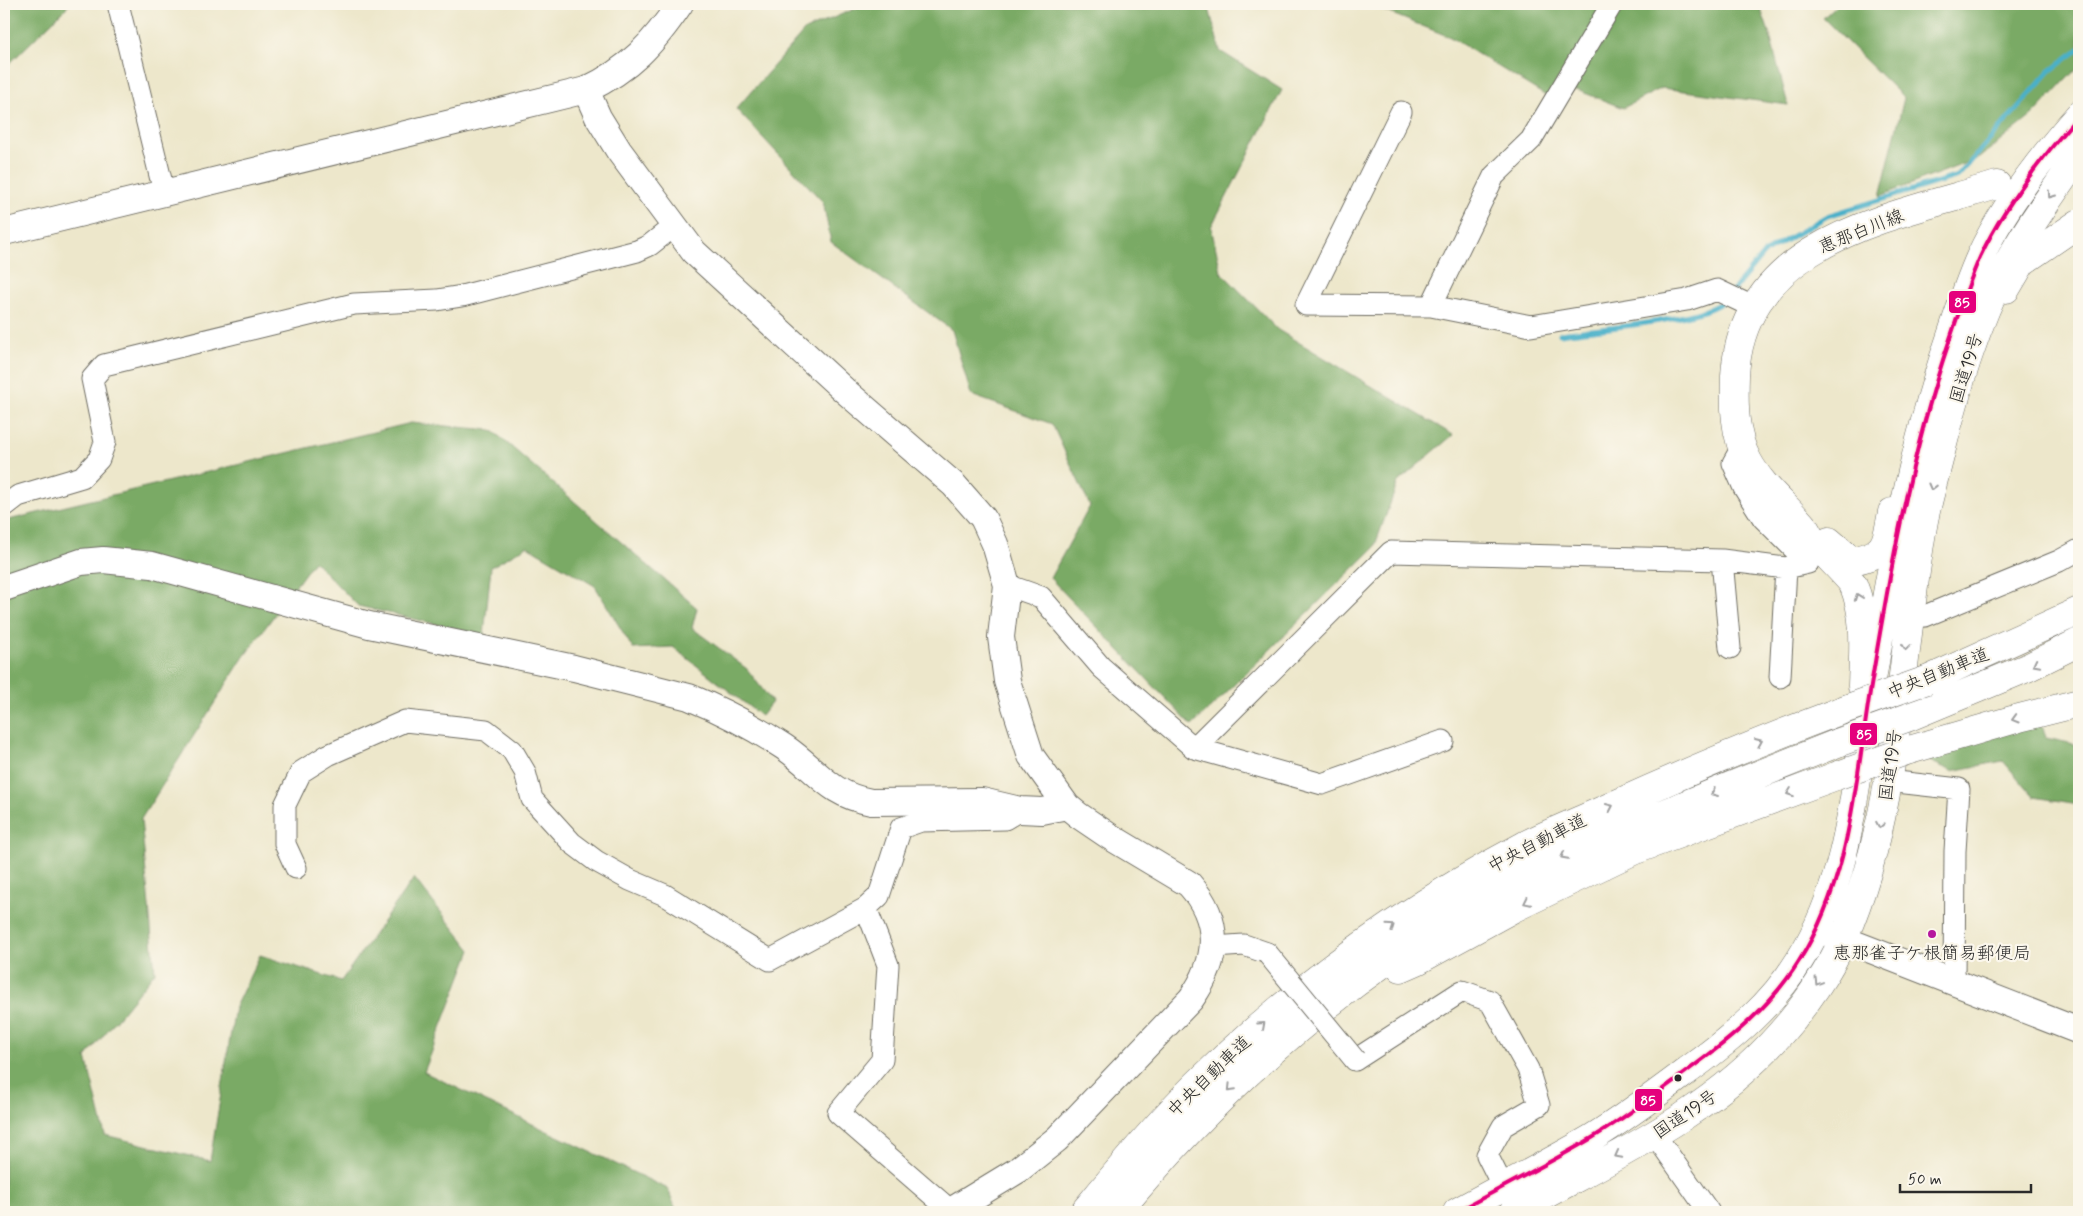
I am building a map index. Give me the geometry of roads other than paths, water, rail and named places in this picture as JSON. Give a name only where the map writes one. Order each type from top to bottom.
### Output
[{"type":"main road","name":"国道19号","points":[[1457,1212],[1592,1138],[1718,1048],[1757,1015],[1798,962],[1817,929],[1828,905],[1847,842],[1867,714],[1906,494],[1916,449],[1937,374],[1981,255],[2050,149],[2079,115]]},
{"type":"main road","name":"国道19号","points":[[1514,1212],[1655,1135],[1701,1106],[1744,1072],[1782,1032],[1813,990],[1843,940],[1878,836],[1888,781],[1923,524],[1944,440],[1980,322],[2004,269],[2025,233],[2079,155]]},
{"type":"main road","name":"恵那白川線","points":[[1867,714],[1861,701],[1864,628],[1861,603],[1853,584],[1757,475],[1742,447],[1736,423],[1734,400],[1739,344],[1746,304],[1789,265],[1817,247],[1864,226],[1997,185]]},
{"type":"main road","points":[[1944,440],[1999,302],[2014,274],[2033,253],[2079,223]]},
{"type":"main road","points":[[1806,529],[1815,530],[1852,561],[1873,557],[1886,542],[1893,510],[1906,494]]},
{"type":"main road","name":"中央自動車道","points":[[1084,1212],[1130,1156],[1197,1085],[1276,1012],[1331,969],[1404,918],[1465,880],[1526,845],[1659,784],[1840,711],[1927,680],[2079,611]]},
{"type":"main road","name":"中央自動車道","points":[[1118,1212],[1154,1168],[1237,1082],[1299,1027],[1412,944],[1479,900],[1577,850],[2029,667],[2079,642]]},
{"type":"main road","points":[[1348,990],[1417,962],[1514,908],[1633,851],[1906,751],[2019,718],[2079,703]]},
{"type":"main road","points":[[1064,1212],[1106,1158],[1150,1111],[1197,1085]]},
{"type":"street","points":[[118,4],[164,192]]},
{"type":"street","points":[[4,232],[586,90],[609,79],[640,55],[680,4]]},
{"type":"street","points":[[1431,306],[1494,176],[1531,140],[1612,4]]},
{"type":"street","points":[[586,90],[598,117],[619,151],[694,252],[719,278],[954,485],[983,518],[995,544],[1007,585],[1001,637],[1007,681],[1031,756],[1067,806],[1109,836],[1189,884],[1210,916],[1213,947],[1208,972],[1191,999],[1077,1120],[1057,1139],[1018,1170],[950,1212],[838,1113],[882,1060],[888,965],[866,908]]},
{"type":"street","points":[[1401,112],[1306,305],[1431,306],[1532,326],[1687,300],[1717,290],[1746,304]]},
{"type":"street","points":[[6,506],[18,496],[82,477],[99,459],[105,442],[92,379],[104,365],[354,304],[437,300],[462,296],[637,251],[650,245],[674,226]]},
{"type":"street","points":[[1194,748],[1390,552],[1722,560],[1786,568],[1808,563],[1763,518],[1744,488],[1733,463],[1742,447]]},
{"type":"street","points":[[1910,617],[1926,616],[2058,561],[2079,550]]},
{"type":"street","points":[[4,588],[81,562],[102,560],[152,565],[369,625],[574,668],[689,697],[707,704],[786,748],[813,773],[854,799],[870,802],[982,801],[1020,810],[1042,811],[1067,806]]},
{"type":"street","points":[[1722,560],[1730,648]]},
{"type":"street","points":[[1780,677],[1786,568]]},
{"type":"street","points":[[1007,585],[1041,597],[1101,667],[1194,748],[1322,784],[1443,741]]},
{"type":"street","points":[[296,868],[285,844],[285,805],[301,772],[328,755],[405,722],[486,730],[512,750],[525,772],[532,799],[572,843],[596,861],[630,880],[665,895],[770,960],[866,908],[879,896],[902,828],[921,821],[1005,819],[1020,810]]},
{"type":"street","points":[[1888,781],[1959,789],[1955,851],[1954,980]]},
{"type":"street","points":[[1817,929],[1954,980],[2079,1030]]},
{"type":"street","points":[[1213,947],[1244,946],[1267,953],[1355,1060],[1462,992],[1490,1001],[1528,1069],[1539,1105],[1503,1126],[1487,1155],[1503,1187]]},
{"type":"street","points":[[1655,1135],[1709,1212]]},
{"type":"waterway","points":[[1732,292],[1764,253],[1827,216],[1958,176],[2050,71],[2079,49]]},
{"type":"waterway","points":[[1560,334],[1672,319],[1713,307],[1724,300]]},
{"type":"place","name":"恵那雀子ケ根簡易郵便局","points":[[1932,934]]}]
